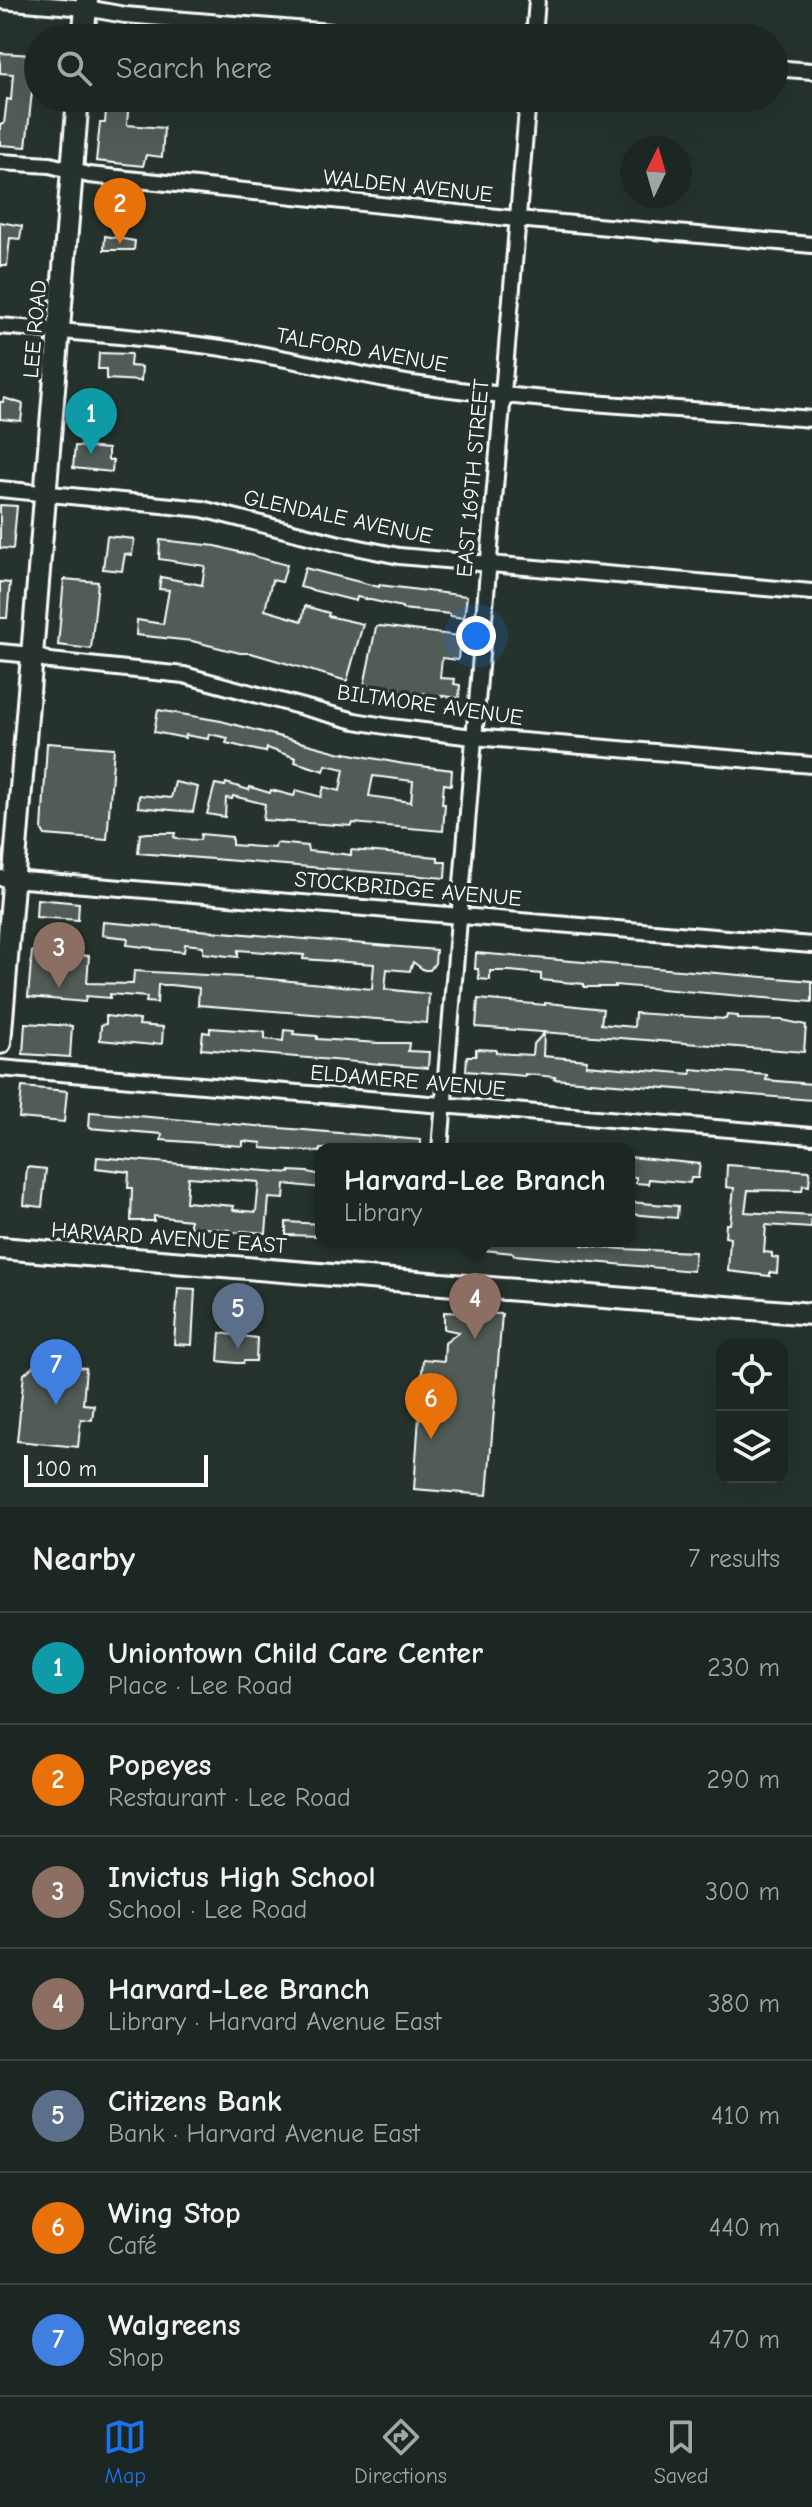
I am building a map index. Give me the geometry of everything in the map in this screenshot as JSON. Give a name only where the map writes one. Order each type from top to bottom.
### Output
[{"type":"main road","points":[[84,24],[86,4]]},
{"type":"main road","name":"LEE ROAD","points":[[0,1043],[7,879],[32,655],[77,112]]},
{"type":"main road","name":"HARVARD AVENUE EAST","points":[[0,1248],[812,1314]]},
{"type":"street","points":[[535,24],[537,0]]},
{"type":"street","points":[[0,1],[86,4],[125,15],[234,24]]},
{"type":"street","points":[[788,69],[812,71]]},
{"type":"street","name":"EAST 169TH STREET","points":[[440,1143],[527,112]]},
{"type":"street","name":"WALDEN AVENUE","points":[[0,162],[50,165],[89,175],[517,219],[812,245]]},
{"type":"street","name":"TALFORD AVENUE","points":[[0,326],[176,341],[244,351],[355,375],[503,394],[812,419]]},
{"type":"street","name":"GLENDALE AVENUE","points":[[0,489],[202,509],[399,556],[812,592]]},
{"type":"street","name":"BILTMORE AVENUE","points":[[0,652],[32,655],[50,661],[184,675],[355,721],[473,737],[812,765]]},
{"type":"street","name":"STOCKBRIDGE AVENUE","points":[[7,879],[812,945]]},
{"type":"street","name":"ELDAMERE AVENUE","points":[[0,1068],[812,1136]]},
{"type":"building","points":[[0,53],[24,54],[24,112],[30,112],[26,147],[0,145],[0,124],[4,124],[7,99],[11,100],[13,74],[0,73]]},
{"type":"building","points":[[106,112],[128,112],[127,125],[164,128],[162,157],[146,155],[143,166],[96,161],[100,123],[105,123]]},
{"type":"building","points":[[0,222],[22,226],[20,239],[10,238],[7,266],[0,266]]},
{"type":"building","points":[[105,236],[135,241],[134,250],[104,250]]},
{"type":"building","points":[[99,353],[131,354],[130,366],[142,367],[141,381],[106,379],[106,369],[98,369]]},
{"type":"building","points":[[4,398],[23,404],[21,421],[0,419],[0,402]]},
{"type":"building","points":[[75,446],[108,449],[108,460],[113,460],[112,472],[73,468]]},
{"type":"building","points":[[0,505],[17,506],[13,549],[0,548]]},
{"type":"building","points":[[107,536],[134,539],[132,555],[125,554],[122,571],[103,569]]},
{"type":"building","points":[[160,540],[216,546],[287,565],[282,582],[272,580],[265,610],[302,621],[305,606],[329,613],[328,616],[363,624],[347,681],[251,653],[192,641],[136,635],[137,620],[163,624],[169,590],[159,589],[161,577],[202,585],[205,566],[159,559]]},
{"type":"building","points":[[305,568],[379,587],[467,596],[464,618],[402,609],[357,597],[356,601],[300,587]]},
{"type":"building","points":[[64,579],[98,582],[91,649],[58,645]]},
{"type":"building","points":[[0,582],[10,583],[7,618],[0,618]]},
{"type":"building","points":[[376,627],[460,636],[458,660],[442,658],[440,678],[455,679],[454,684],[460,685],[459,698],[364,686]]},
{"type":"building","points":[[158,710],[221,721],[345,754],[452,770],[451,785],[444,784],[443,831],[353,823],[352,826],[263,820],[265,804],[233,796],[232,799],[226,798],[225,817],[207,814],[215,784],[225,786],[226,783],[249,790],[250,787],[294,796],[296,790],[321,797],[324,787],[340,791],[344,769],[326,765],[324,771],[295,762],[296,758],[267,748],[266,752],[226,743],[228,738],[209,734],[208,739],[154,732]],"holes":[[[373,776],[413,781],[411,802],[369,796]]]},
{"type":"building","points":[[47,743],[114,748],[107,840],[45,835],[42,830]]},
{"type":"building","points":[[175,782],[198,787],[193,812],[138,807],[139,795],[171,798]]},
{"type":"building","points":[[175,833],[174,837],[180,839],[200,840],[201,834],[232,837],[232,845],[275,848],[276,843],[307,846],[308,851],[351,855],[351,850],[438,857],[438,862],[446,862],[445,878],[138,853],[140,834]]},
{"type":"building","points":[[37,899],[79,903],[78,920],[36,917]]},
{"type":"building","points":[[103,922],[436,950],[435,963],[430,970],[424,970],[413,962],[410,971],[387,969],[385,989],[429,994],[427,1023],[198,1005],[199,988],[170,985],[158,985],[157,1003],[146,1002],[147,997],[110,994],[110,998],[86,996],[85,1002],[28,997],[32,951],[89,956],[87,983],[133,984],[134,971],[260,978],[372,989],[374,964],[238,950],[238,957],[228,956],[203,953],[203,946],[185,944],[184,952],[152,949],[127,945],[128,938],[102,935]]},
{"type":"building","points":[[476,953],[812,981],[812,1002],[615,985],[584,987],[584,984],[541,980],[541,974],[510,971],[490,971],[490,980],[479,979],[478,969],[475,969]]},
{"type":"building","points":[[478,999],[603,1009],[601,1024],[634,1027],[635,1013],[782,1020],[806,1025],[804,1052],[476,1027]]},
{"type":"building","points":[[106,1016],[140,1020],[139,1025],[163,1027],[162,1044],[100,1040],[101,1025],[106,1024]]},
{"type":"building","points":[[25,1023],[72,1026],[70,1057],[23,1054]]},
{"type":"building","points":[[210,1028],[265,1032],[265,1039],[283,1041],[284,1030],[317,1036],[317,1039],[409,1043],[408,1051],[429,1052],[428,1068],[201,1049],[203,1032],[210,1033]]},
{"type":"building","points":[[544,1033],[543,1056],[587,1060],[586,1065],[691,1074],[691,1069],[767,1075],[766,1080],[812,1084],[812,1100],[466,1071],[467,1056],[476,1056],[476,1049],[532,1055],[533,1045]]},
{"type":"building","points":[[22,1087],[67,1091],[64,1122],[19,1118]]},
{"type":"building","points":[[90,1112],[421,1140],[421,1143],[315,1143],[315,1152],[261,1148],[262,1143],[243,1141],[243,1146],[161,1140],[162,1134],[89,1128]]},
{"type":"building","points":[[97,1157],[308,1172],[315,1174],[315,1187],[285,1184],[284,1199],[269,1198],[266,1233],[241,1233],[190,1227],[190,1220],[154,1216],[154,1221],[131,1221],[129,1172],[96,1168]],"holes":[[[188,1177],[259,1182],[256,1212],[233,1210],[234,1206],[186,1202]]]},
{"type":"building","points":[[635,1158],[700,1164],[698,1178],[691,1178],[690,1183],[649,1179],[648,1184],[636,1183]]},
{"type":"building","points":[[727,1165],[810,1171],[809,1186],[803,1185],[802,1191],[748,1190],[745,1212],[812,1216],[811,1228],[766,1225],[764,1252],[778,1258],[777,1273],[770,1272],[770,1276],[728,1271],[730,1238],[725,1237],[726,1224],[730,1224],[734,1188],[726,1187]]},
{"type":"building","points":[[27,1167],[46,1169],[42,1207],[24,1205]]},
{"type":"building","points":[[635,1202],[678,1206],[677,1218],[635,1214]]},
{"type":"building","points":[[286,1222],[315,1224],[315,1236],[286,1235]]},
{"type":"building","points":[[484,1247],[602,1247],[695,1252],[693,1271],[484,1250]]},
{"type":"building","points":[[178,1288],[195,1289],[192,1345],[174,1344]]},
{"type":"building","points":[[444,1312],[502,1314],[487,1495],[414,1489],[423,1359],[444,1361],[445,1343],[459,1332],[444,1329]]},
{"type":"building","points":[[220,1333],[257,1338],[256,1361],[218,1361]]},
{"type":"building","points":[[36,1364],[86,1368],[83,1404],[94,1405],[92,1420],[81,1419],[78,1447],[17,1441],[24,1374]]},
{"type":"place","name":"Popeyes","points":[[120,244]]},
{"type":"place","name":"Uniontown Child Care Center","points":[[91,454]]},
{"type":"place","name":"Invictus High School","points":[[59,988]]},
{"type":"place","name":"Harvard-Lee Branch","points":[[475,1339]]},
{"type":"place","name":"Citizens Bank","points":[[238,1349]]},
{"type":"place","name":"Walgreens","points":[[56,1405]]},
{"type":"place","name":"Wing Stop","points":[[431,1439]]}]
